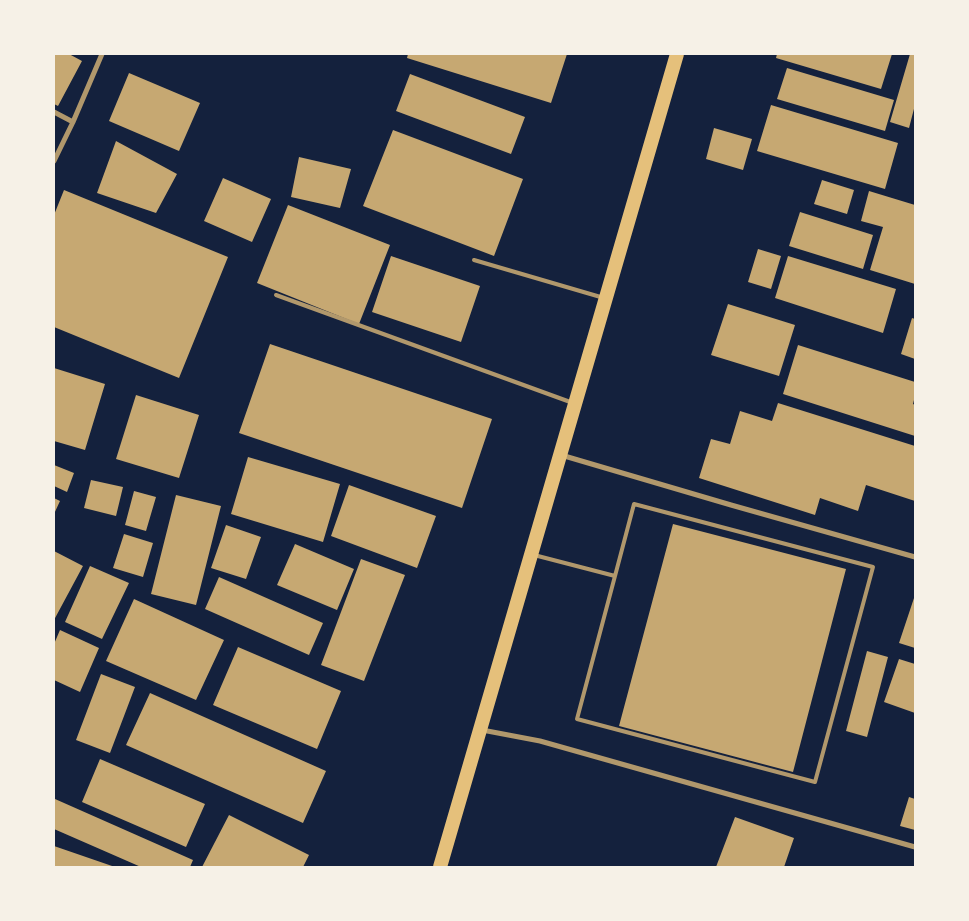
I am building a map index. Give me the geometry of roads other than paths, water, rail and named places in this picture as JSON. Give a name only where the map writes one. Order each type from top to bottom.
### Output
[{"type":"highway","points":[[440,867],[678,54]]},
{"type":"street","points":[[54,161],[102,54]]},
{"type":"street","points":[[54,112],[73,122]]},
{"type":"street","points":[[561,455],[915,557]]},
{"type":"street","points":[[481,730],[540,741],[915,847]]},
{"type":"lane","points":[[474,260],[606,299]]},
{"type":"lane","points":[[276,295],[575,404]]},
{"type":"lane","points":[[634,504],[873,567],[815,782],[576,719],[615,576],[634,504]]},
{"type":"lane","points":[[531,554],[615,576]]}]
